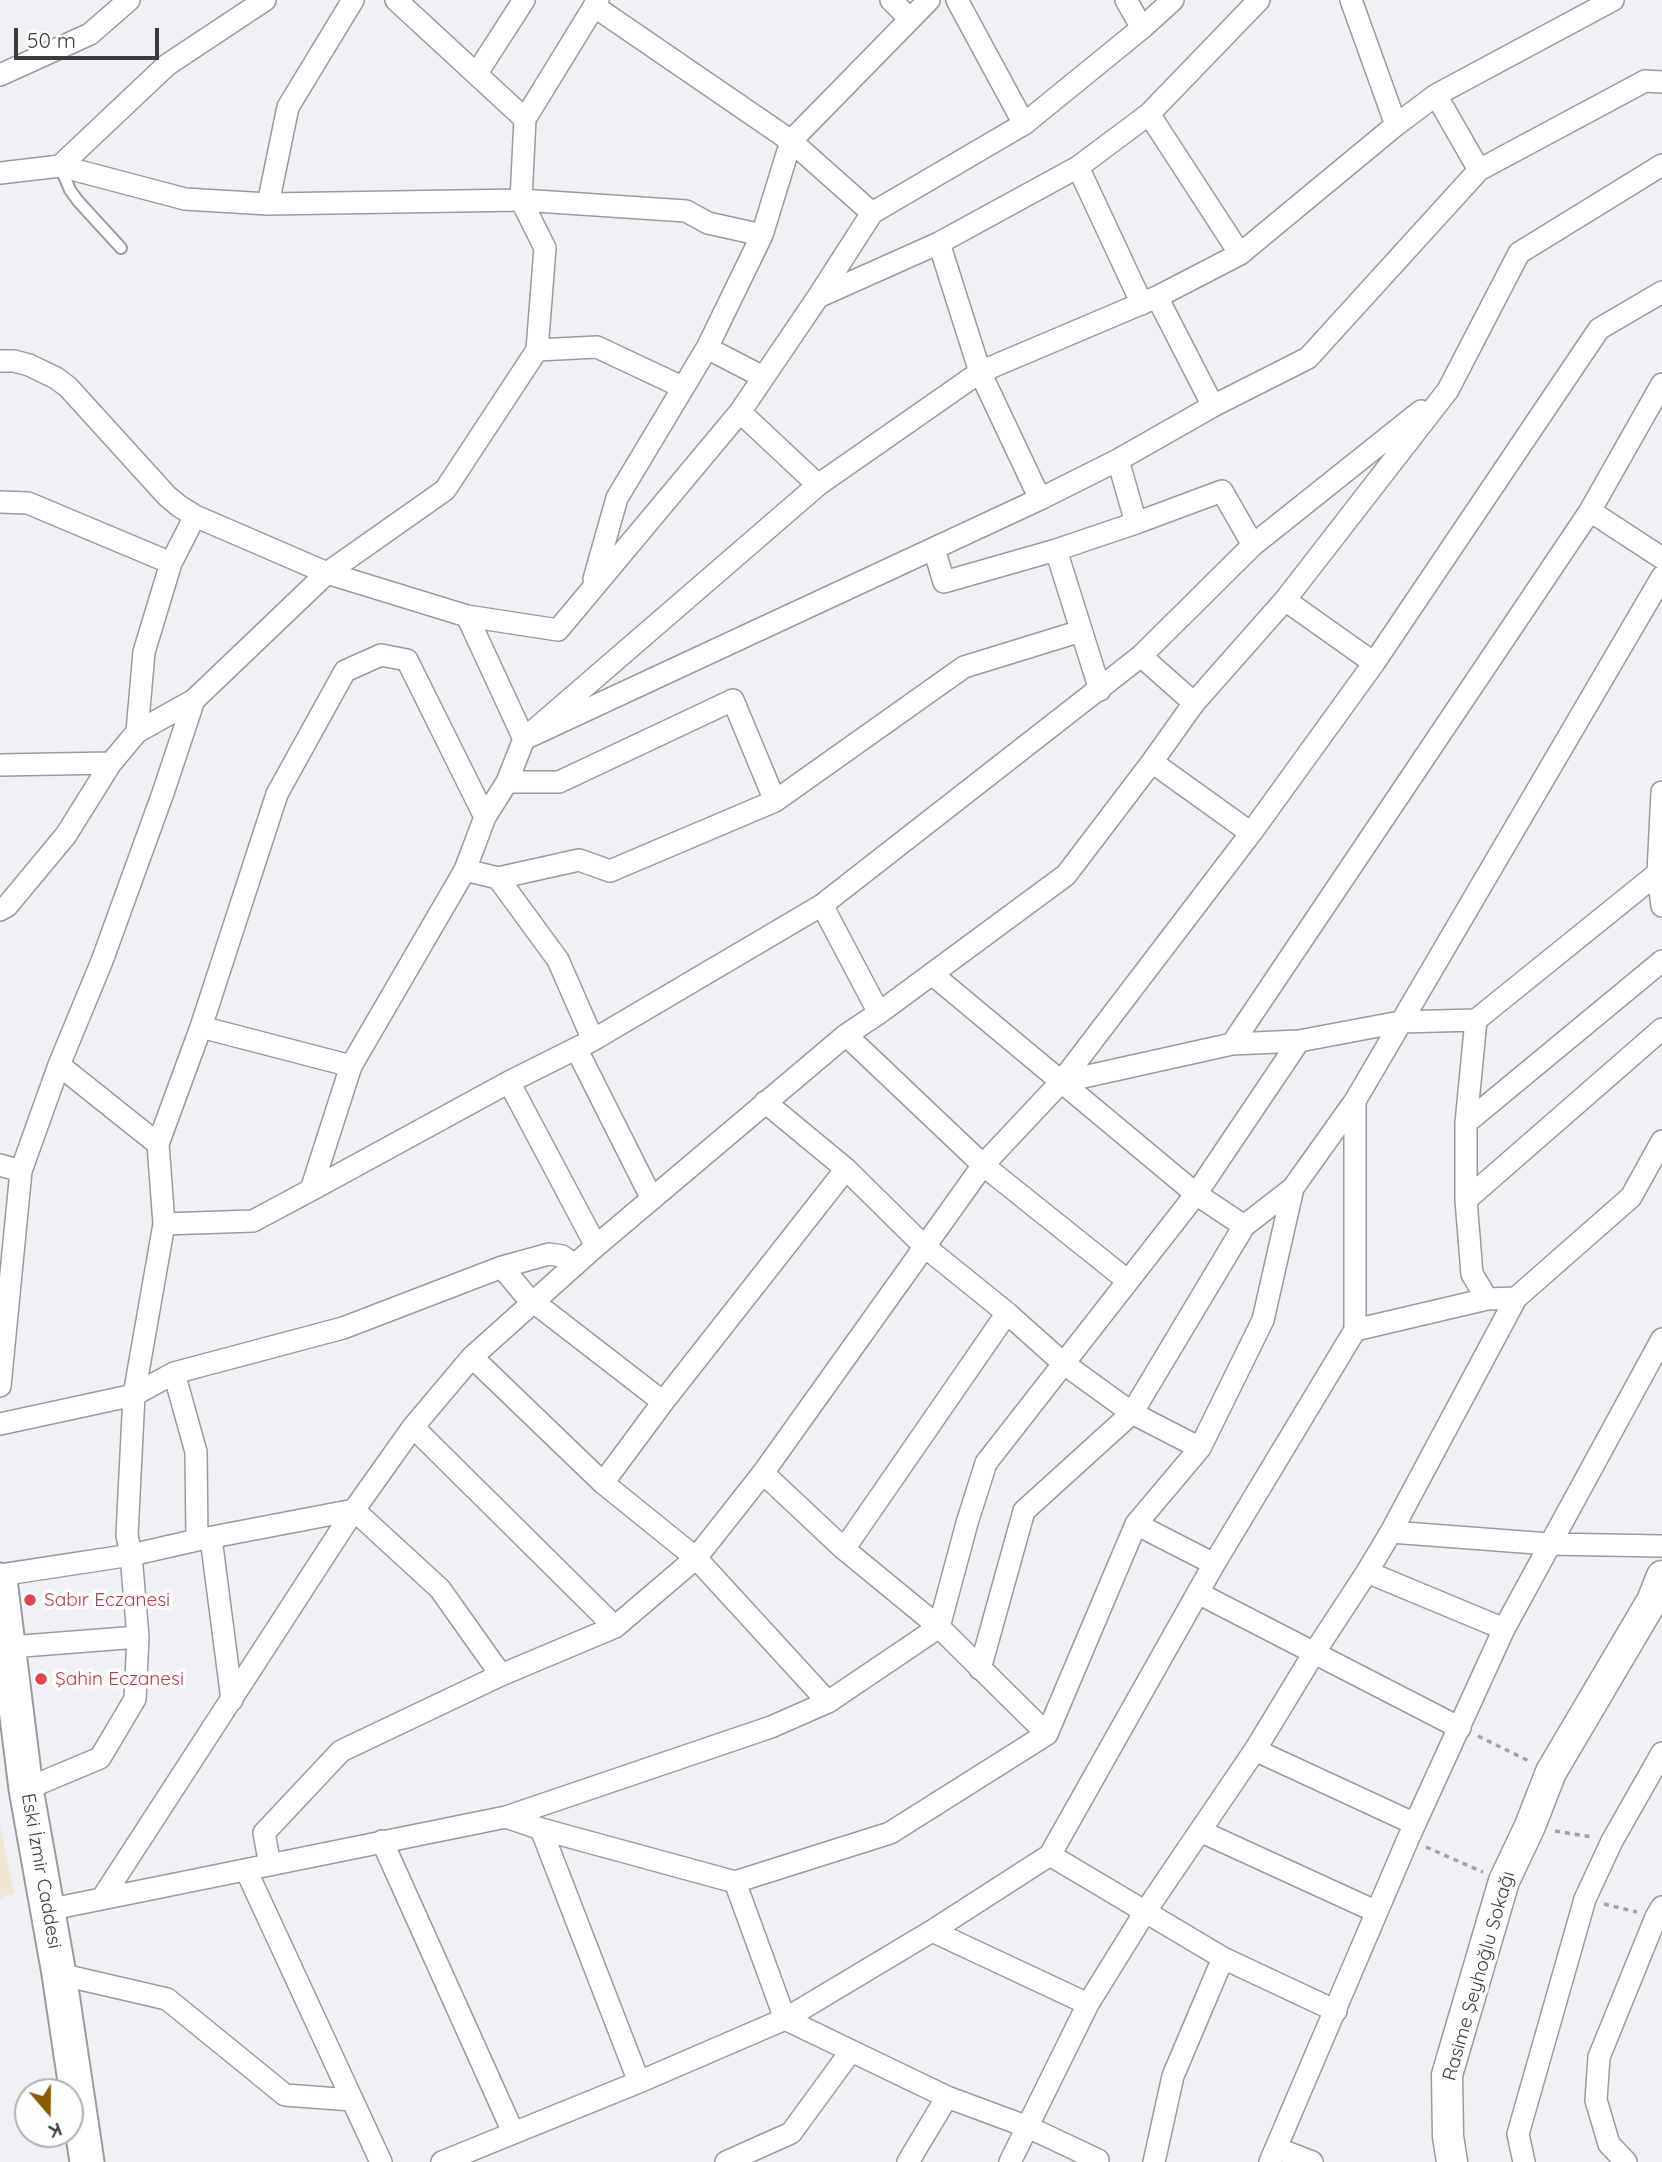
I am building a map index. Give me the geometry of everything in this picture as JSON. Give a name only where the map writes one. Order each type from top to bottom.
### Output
[{"type":"main road","name":"Eski İzmir Caddesi","points":[[1,1592],[26,1789],[59,1975],[87,2162]]},
{"type":"main road","name":"Rasime Şeyhoğlu Sokağı","points":[[1452,2162],[1448,2136],[1447,2075],[1504,1881],[1551,1772],[1659,1594]]},
{"type":"street","points":[[0,75],[90,34],[129,0]]},
{"type":"street","points":[[61,166],[167,65],[265,0]]},
{"type":"street","points":[[268,204],[288,107],[353,0]]},
{"type":"street","points":[[396,0],[525,119]]},
{"type":"street","points":[[477,73],[524,0]]},
{"type":"street","points":[[891,0],[910,19]]},
{"type":"street","points":[[592,587],[617,498],[707,348],[762,235],[791,141],[929,0]]},
{"type":"street","points":[[957,0],[1024,124]]},
{"type":"street","points":[[1126,0],[1142,28]]},
{"type":"street","points":[[0,361],[14,361],[36,368],[68,387],[167,496],[195,516],[327,573],[467,615],[558,630],[740,412],[872,214],[1024,124],[1173,0]]},
{"type":"street","points":[[818,297],[939,243],[1077,167],[1149,114],[1259,0]]},
{"type":"street","points":[[1351,0],[1396,125]]},
{"type":"street","points":[[311,1190],[351,1066],[465,870],[485,817],[507,782],[524,738],[818,485],[980,372],[1149,301],[1240,254],[1396,125],[1437,95],[1588,6],[1613,0]]},
{"type":"street","points":[[0,911],[8,906],[66,835],[111,763],[137,732],[194,700],[327,573],[445,490],[537,350],[545,248],[521,200],[525,119],[596,3],[791,141],[872,214]]},
{"type":"street","points":[[524,738],[1040,499],[1308,358],[1479,170],[1645,81],[1662,82]]},
{"type":"street","points":[[1437,95],[1479,170]]},
{"type":"street","points":[[1149,114],[1240,254]]},
{"type":"street","points":[[103,1897],[354,1510],[413,1427],[472,1357],[596,1246],[846,1035],[1066,874],[1153,762],[1194,703],[1285,600],[1448,390],[1518,253],[1662,164]]},
{"type":"street","points":[[0,173],[61,166],[185,199],[268,204],[521,200],[687,211],[708,223],[762,235]]},
{"type":"street","points":[[1077,167],[1149,301],[1213,406]]},
{"type":"street","points":[[939,243],[980,372],[1040,499]]},
{"type":"street","points":[[270,1865],[264,1833],[341,1751],[501,1675],[615,1628],[696,1558],[763,1473],[983,1165],[1061,1082],[1251,834],[1374,663],[1599,329],[1662,292]]},
{"type":"street","points":[[537,350],[597,347],[682,387]]},
{"type":"street","points":[[707,348],[763,377]]},
{"type":"street","points":[[1231,1044],[1590,510],[1662,384]]},
{"type":"street","points":[[164,1224],[253,1221],[509,1082],[585,1045],[822,905],[1100,690],[1141,656],[1253,545],[1448,390]]},
{"type":"street","points":[[740,412],[818,485]]},
{"type":"street","points":[[1118,460],[1136,523]]},
{"type":"street","points":[[934,550],[944,582],[1056,550],[1222,491],[1253,545]]},
{"type":"street","points":[[0,502],[28,503],[171,563]]},
{"type":"street","points":[[1590,510],[1662,558]]},
{"type":"street","points":[[137,732],[144,652],[171,563],[195,516]]},
{"type":"street","points":[[1056,550],[1100,690]]},
{"type":"street","points":[[980,1669],[1024,1511],[1132,1413],[1244,1226],[1293,1188],[1355,1101],[1662,578]]},
{"type":"street","points":[[1285,600],[1374,663]]},
{"type":"street","points":[[467,615],[524,738]]},
{"type":"street","points":[[465,870],[498,878],[579,860],[610,871],[775,800],[964,667],[1081,631]]},
{"type":"street","points":[[26,1789],[100,1758],[135,1699],[138,1637],[127,1535],[134,1395],[164,1224],[158,1144],[201,1027],[277,794],[345,671],[381,655],[407,660],[485,817]]},
{"type":"street","points":[[1141,656],[1194,703]]},
{"type":"street","points":[[0,1386],[21,1171],[58,1065],[102,961],[194,700]]},
{"type":"street","points":[[507,782],[559,782],[733,701],[775,800]]},
{"type":"street","points":[[1153,762],[1251,834]]},
{"type":"street","points":[[0,765],[111,763]]},
{"type":"street","points":[[1662,792],[1658,873],[1662,906]]},
{"type":"street","points":[[1061,1082],[1231,1044],[1299,1041],[1400,1022],[1476,1020],[1658,873]]},
{"type":"street","points":[[498,878],[558,960],[585,1045],[652,1199]]},
{"type":"street","points":[[822,905],[879,1013]]},
{"type":"street","points":[[1465,1123],[1662,961]]},
{"type":"street","points":[[932,974],[1196,1194],[1244,1226]]},
{"type":"street","points":[[1476,1020],[1465,1123],[1466,1200],[1472,1274],[1487,1298]]},
{"type":"street","points":[[201,1027],[351,1066]]},
{"type":"street","points":[[1466,1200],[1662,1029]]},
{"type":"street","points":[[846,1035],[983,1165],[1128,1281]]},
{"type":"street","points":[[47,1910],[506,1817],[771,1727],[828,1702],[939,1627],[986,1463],[1196,1194],[1299,1041]]},
{"type":"street","points":[[58,1065],[158,1144]]},
{"type":"street","points":[[509,1082],[596,1246]]},
{"type":"street","points":[[442,2162],[785,2019],[932,1931],[1050,1855],[1213,1564],[1355,1329],[1355,1101]]},
{"type":"street","points":[[765,1102],[846,1169],[924,1246],[1007,1313],[1063,1363],[1132,1413],[1200,1448]]},
{"type":"street","points":[[1010,2162],[1088,2004],[1145,1912],[1255,1750],[1367,1572],[1516,1298],[1630,1197],[1662,1141]]},
{"type":"street","points":[[0,1166],[21,1171]]},
{"type":"street","points":[[603,1483],[663,1402],[846,1169]]},
{"type":"street","points":[[506,1817],[735,1882],[890,1833],[1048,1734],[1136,1524],[1200,1448],[1263,1320],[1293,1188]]},
{"type":"street","points":[[0,1424],[134,1395],[174,1373],[343,1328],[502,1267],[549,1254],[562,1256],[575,1265]]},
{"type":"street","points":[[502,1267],[526,1297],[663,1402]]},
{"type":"street","points":[[1355,1329],[1487,1298],[1516,1298]]},
{"type":"street","points":[[844,1549],[1007,1313]]},
{"type":"street","points":[[1312,2162],[1273,2155],[1411,1832],[1504,1629],[1662,1339]]},
{"type":"street","points":[[472,1357],[603,1483],[696,1558],[828,1702]]},
{"type":"street","points":[[174,1373],[196,1451],[204,1539],[232,1700]]},
{"type":"street","points":[[413,1427],[615,1628]]},
{"type":"street","points":[[763,1473],[844,1549],[939,1627],[1048,1734]]},
{"type":"street","points":[[1,1592],[131,1555],[354,1510]]},
{"type":"street","points":[[354,1510],[440,1589],[501,1675]]},
{"type":"street","points":[[1136,1524],[1213,1564]]},
{"type":"street","points":[[1391,1532],[1549,1544],[1662,1546]]},
{"type":"street","points":[[1367,1572],[1504,1629]]},
{"type":"street","points":[[1198,1593],[1460,1727]]},
{"type":"street","points":[[10,1647],[138,1637]]},
{"type":"street","points":[[1255,1750],[1411,1832]]},
{"type":"street","points":[[1524,2162],[1518,2134],[1585,1899],[1612,1841],[1662,1754]]},
{"type":"street","points":[[541,1829],[639,2082]]},
{"type":"street","points":[[1200,1831],[1377,1912]]},
{"type":"street","points":[[382,1841],[513,2132]]},
{"type":"street","points":[[1050,1855],[1223,1958],[1336,2011]]},
{"type":"street","points":[[246,1870],[381,2162]]},
{"type":"street","points":[[735,1882],[785,2019],[947,2097],[1028,2127],[1098,2160],[1097,2162]]},
{"type":"street","points":[[1626,2162],[1609,2144],[1596,2101],[1600,2057],[1660,1914]]},
{"type":"street","points":[[932,1931],[1088,2004]]},
{"type":"street","points":[[1154,2162],[1173,2076],[1223,1958]]},
{"type":"street","points":[[59,1975],[167,1999],[285,2095],[352,2100]]},
{"type":"street","points":[[726,2162],[791,2133],[851,2051]]},
{"type":"street","points":[[908,2162],[947,2097]]},
{"type":"lane","points":[[61,166],[70,190],[78,201],[121,248]]},
{"type":"path","points":[[1460,1727],[1551,1772]]},
{"type":"path","points":[[1530,1826],[1612,1841]]},
{"type":"path","points":[[1411,1832],[1504,1881]]},
{"type":"path","points":[[1585,1899],[1660,1914]]},
{"type":"shaded area","points":[[0,1824],[14,1893],[0,1898]]},
{"type":"place","name":"Sabır Eczanesi","points":[[30,1600]]},
{"type":"place","name":"Şahin Eczanesi","points":[[41,1679]]}]
